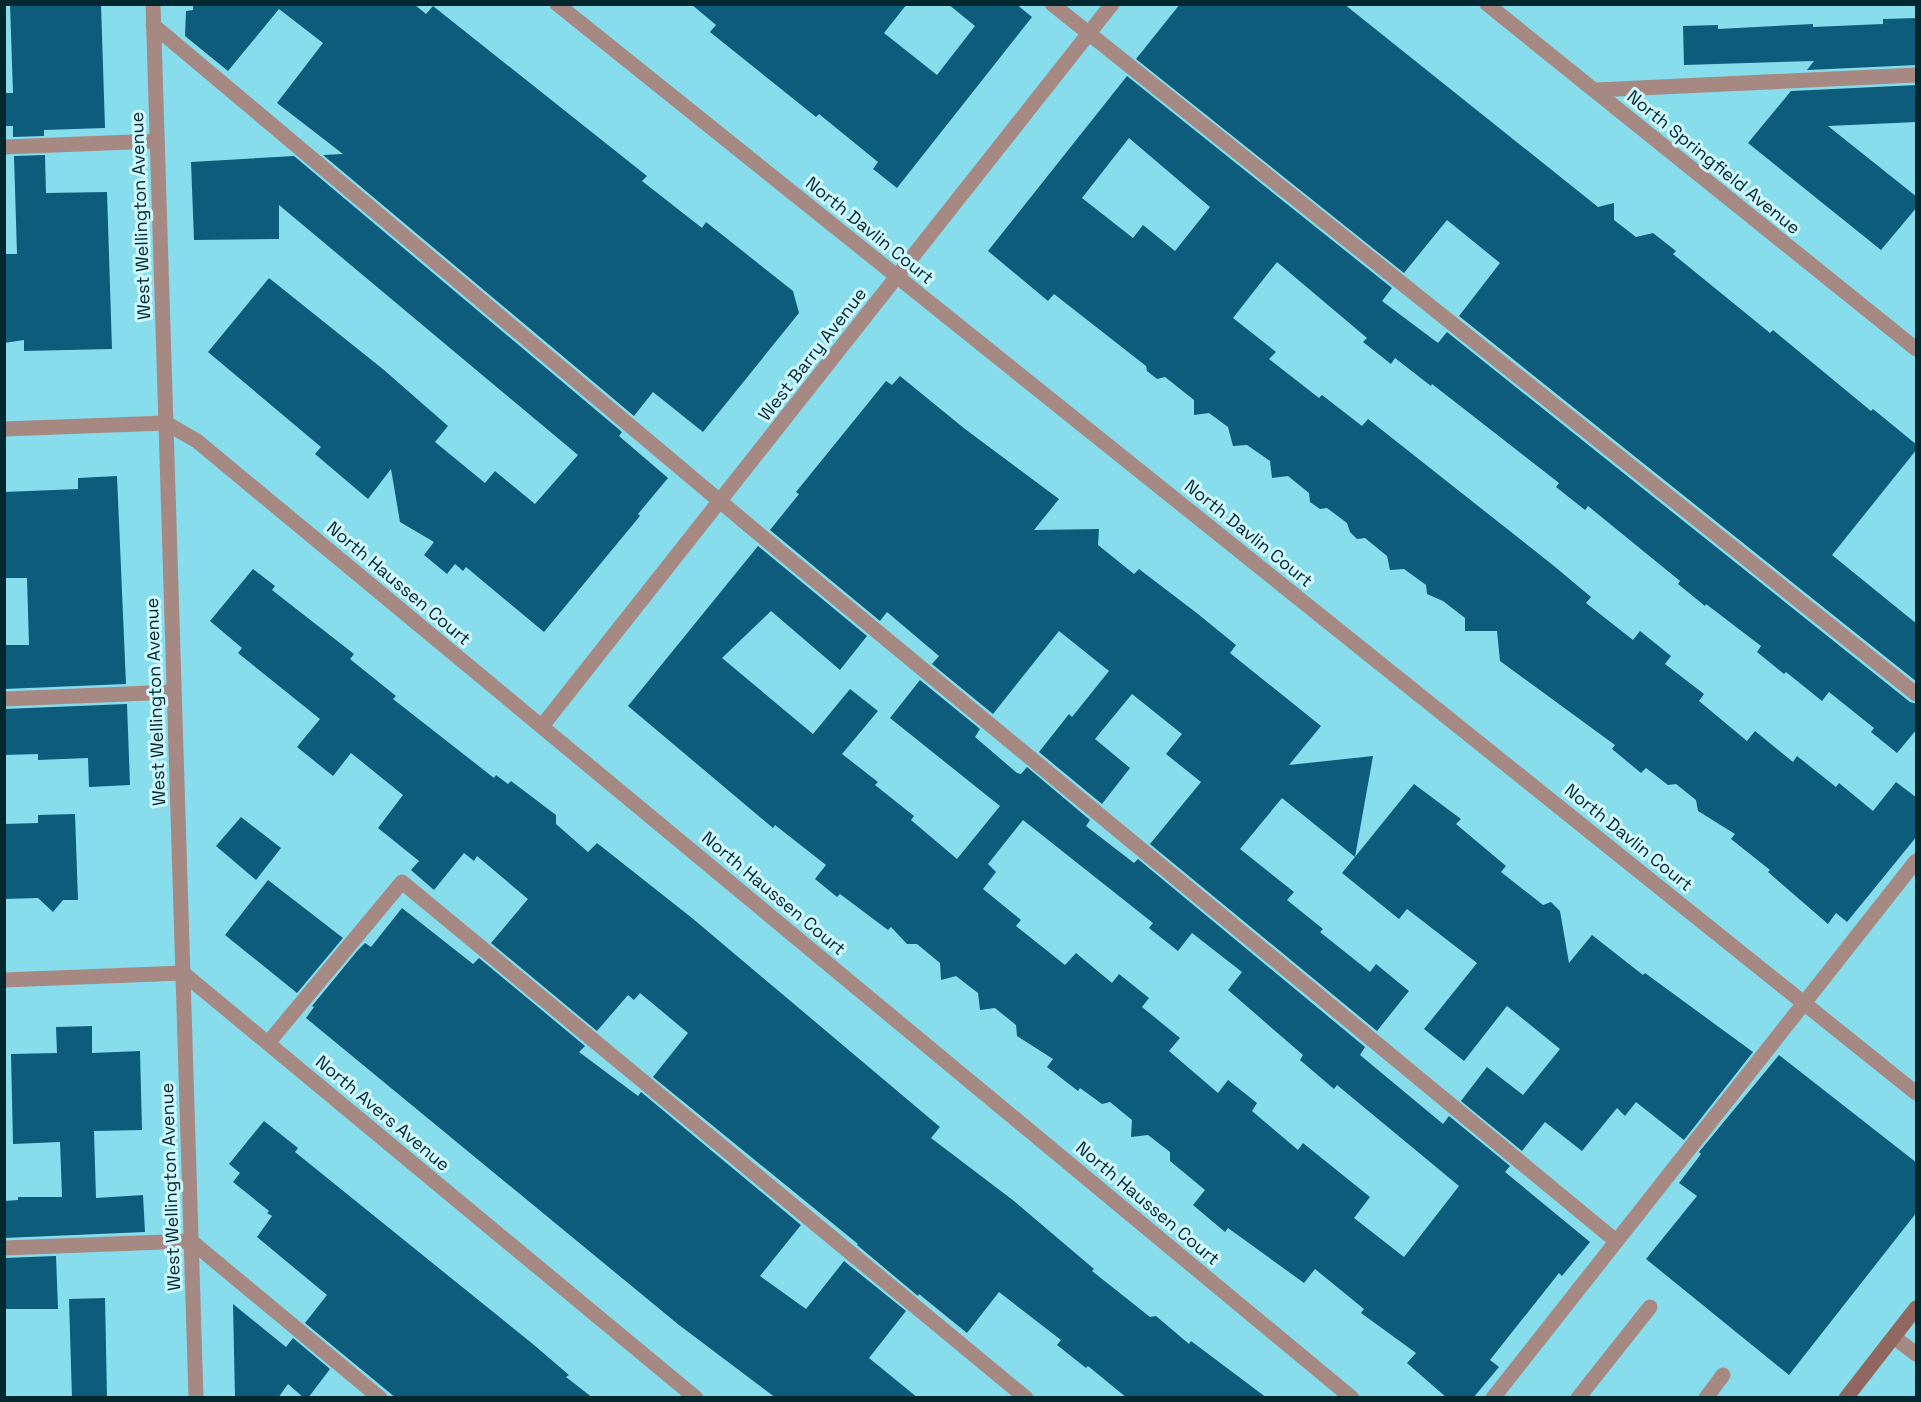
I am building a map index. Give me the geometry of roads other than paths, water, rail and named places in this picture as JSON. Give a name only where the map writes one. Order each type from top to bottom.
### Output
[{"type":"main road","points":[[1846,1398],[1917,1308]]},
{"type":"street","name":"West Wellington Avenue","points":[[153,4],[196,1398]]},
{"type":"street","name":"North Davlin Court","points":[[557,4],[1917,1093]]},
{"type":"street","points":[[1052,4],[1917,694]]},
{"type":"street","name":"West Barry Avenue","points":[[542,726],[1112,4]]},
{"type":"street","name":"North Springfield Avenue","points":[[1487,4],[1917,350]]},
{"type":"street","points":[[153,25],[720,501],[1616,1241]]},
{"type":"street","points":[[1596,90],[1917,75]]},
{"type":"street","points":[[4,147],[157,141]]},
{"type":"street","points":[[4,429],[166,423]]},
{"type":"street","name":"North Haussen Court","points":[[166,423],[197,441],[1352,1398]]},
{"type":"street","points":[[4,699],[174,692]]},
{"type":"street","points":[[1493,1398],[1917,861]]},
{"type":"street","points":[[267,1043],[402,882],[1026,1398]]},
{"type":"street","points":[[4,980],[183,973]]},
{"type":"street","name":"North Avers Avenue","points":[[183,973],[696,1398]]},
{"type":"street","points":[[4,1248],[191,1241],[380,1398]]},
{"type":"street","points":[[1578,1398],[1650,1307]]},
{"type":"street","points":[[1894,1337],[1917,1354]]},
{"type":"street","points":[[1706,1398],[1723,1375]]}]
